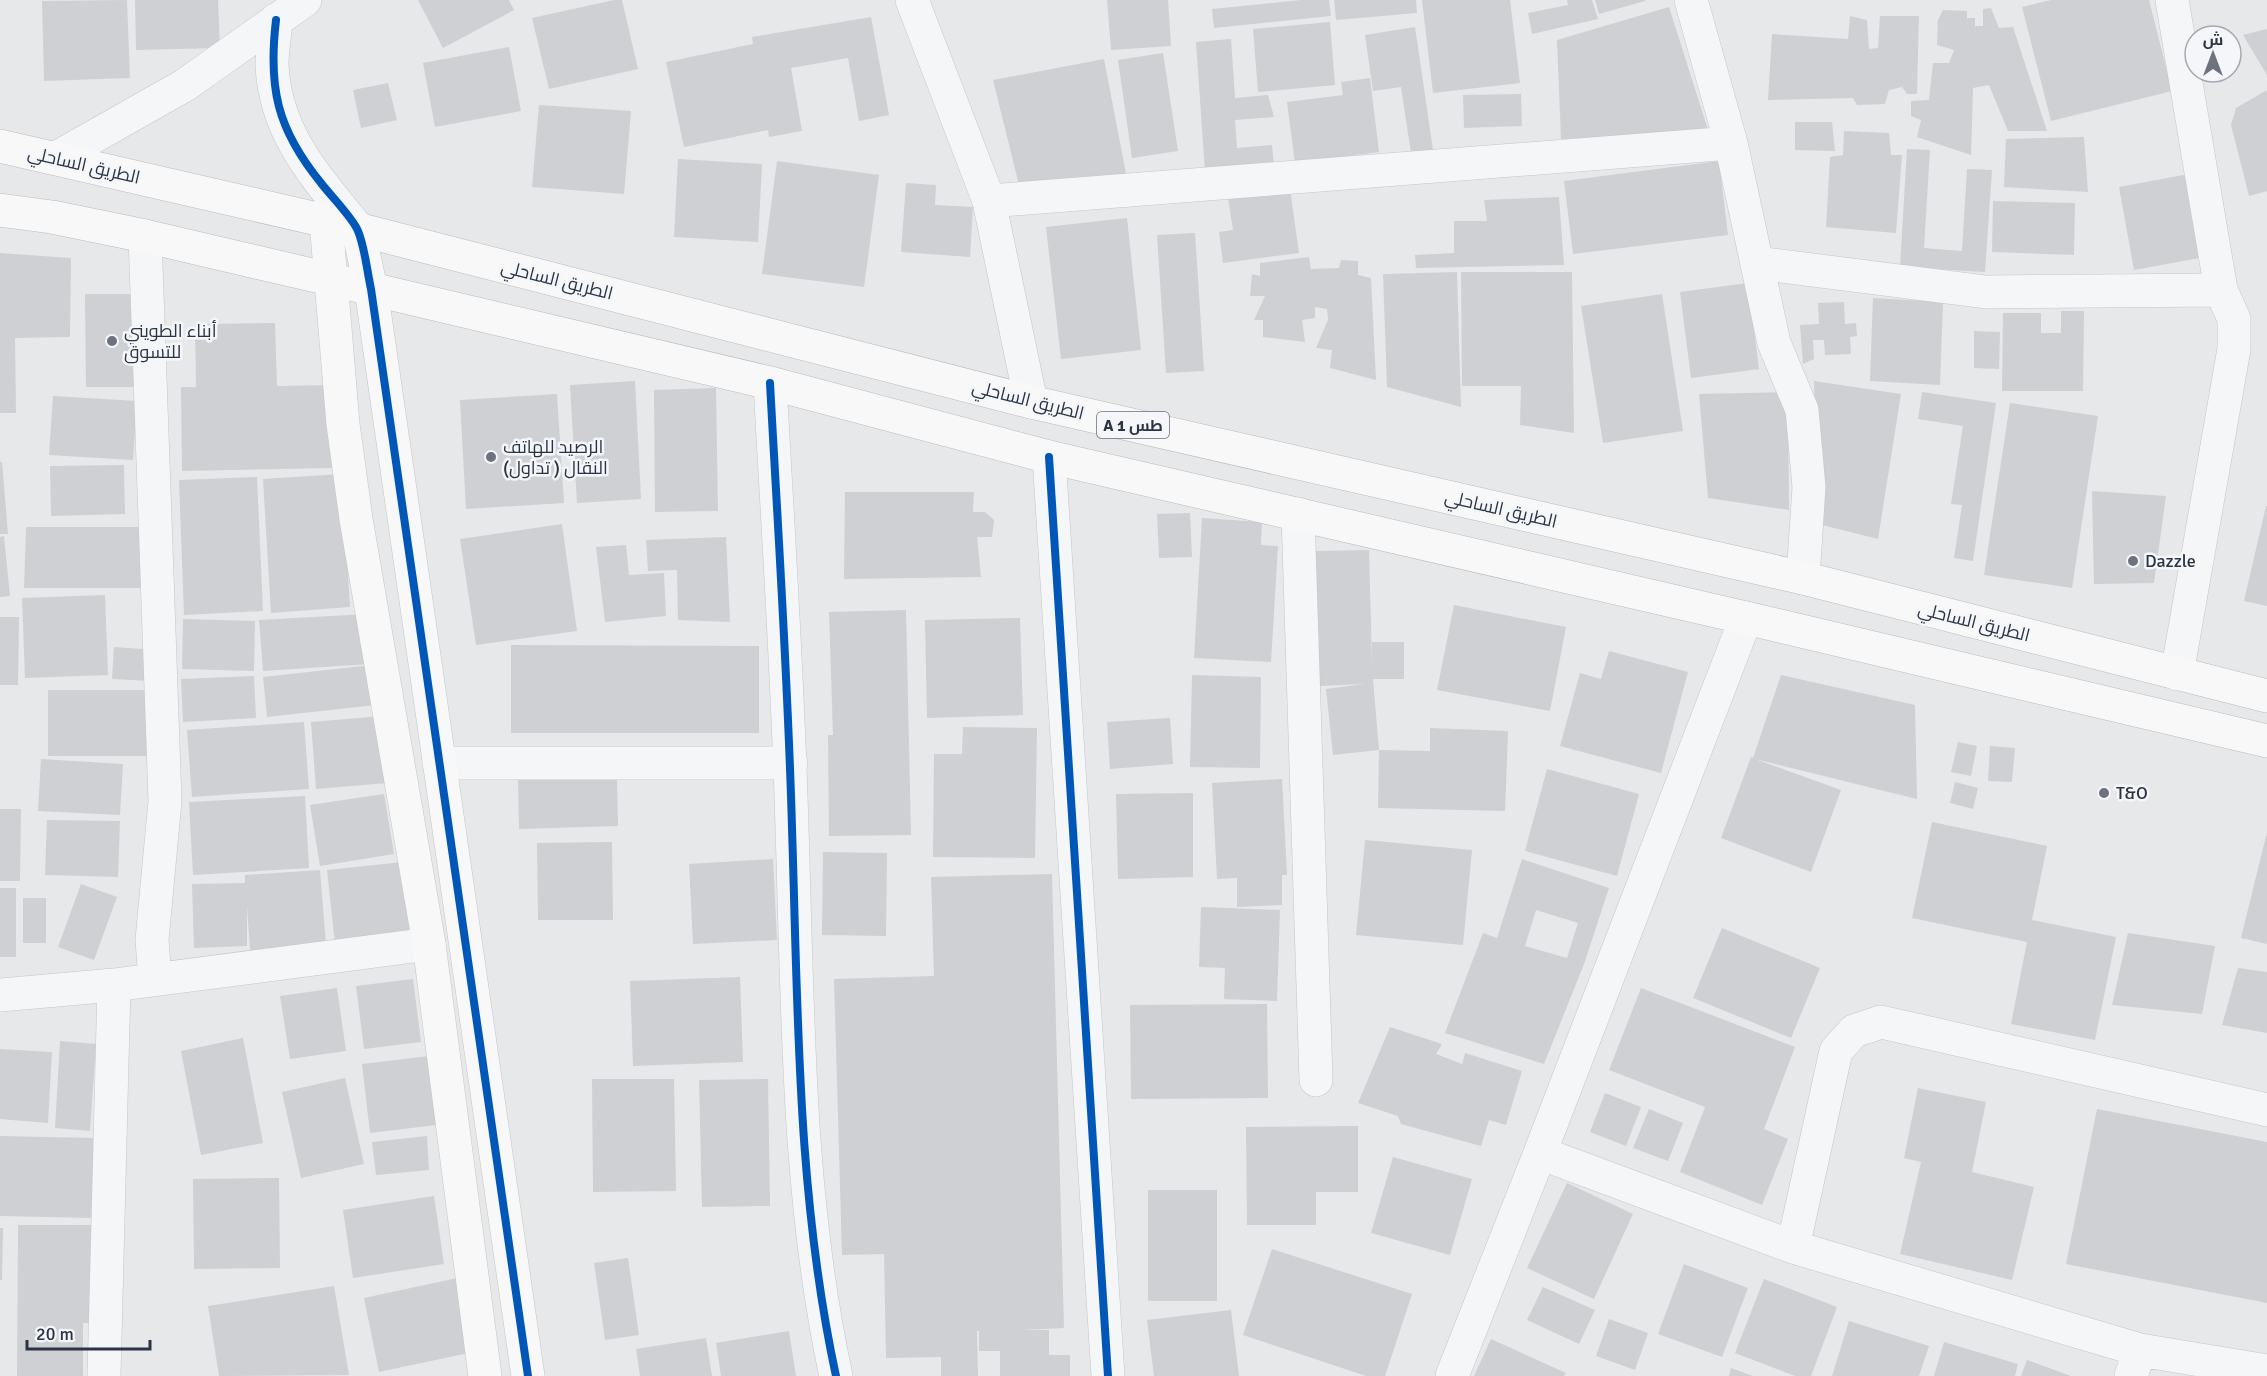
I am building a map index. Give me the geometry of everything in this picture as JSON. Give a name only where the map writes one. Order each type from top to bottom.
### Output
[{"type":"main road","name":"الطريق الساحلي","points":[[0,146],[326,221],[1032,402],[1803,578],[2177,675],[2267,696]]},
{"type":"main road","points":[[0,210],[52,217],[145,236],[329,279],[770,383],[1049,457],[1298,513],[2267,741]]},
{"type":"main road","points":[[326,221],[329,279],[343,424],[356,519],[429,944],[484,1376]]},
{"type":"main road","points":[[358,229],[370,290],[528,1376]]},
{"type":"street","points":[[56,158],[185,85],[305,0]]},
{"type":"street","points":[[1691,0],[1731,143],[1774,343],[1802,410],[1809,487],[1803,578]]},
{"type":"street","points":[[2172,0],[2221,290],[2234,319],[2234,349],[2177,675]]},
{"type":"street","points":[[920,3],[989,201],[1032,402]]},
{"type":"street","points":[[276,20],[272,68],[283,123],[310,170],[358,229]]},
{"type":"street","points":[[989,201],[1731,143]]},
{"type":"street","points":[[145,236],[165,801],[152,940],[154,979]]},
{"type":"street","points":[[1757,263],[1986,292],[2221,290]]},
{"type":"street","points":[[770,383],[790,763],[800,1086],[810,1206],[827,1334],[836,1376]]},
{"type":"street","points":[[1049,457],[1108,1376]]},
{"type":"street","points":[[1298,513],[1316,1080]]},
{"type":"street","points":[[1452,1376],[1746,618]]},
{"type":"street","points":[[439,763],[790,763]]},
{"type":"street","points":[[0,995],[114,985],[429,944]]},
{"type":"street","points":[[104,1376],[114,985]]},
{"type":"street","points":[[1794,1246],[1836,1051],[1854,1031],[1881,1023],[2267,1110]]},
{"type":"street","points":[[1540,1153],[1794,1246],[2135,1363],[2267,1371]]},
{"type":"building","points":[[127,0],[130,78],[44,81],[42,1]]},
{"type":"building","points":[[135,0],[218,0],[220,48],[136,50]]},
{"type":"building","points":[[418,0],[509,0],[514,10],[443,48]]},
{"type":"building","points":[[622,0],[638,69],[549,89],[532,18]]},
{"type":"building","points":[[1107,0],[1168,0],[1171,46],[1111,50]]},
{"type":"building","points":[[1301,0],[1329,0],[1331,16],[1214,28],[1212,9]]},
{"type":"building","points":[[1334,0],[1416,0],[1417,13],[1336,20]]},
{"type":"building","points":[[1422,0],[1510,0],[1520,83],[1433,93]]},
{"type":"building","points":[[1567,0],[1592,0],[1598,19],[1532,34],[1528,13],[1568,5]]},
{"type":"building","points":[[1595,0],[1645,0],[1645,1],[1599,14]]},
{"type":"building","points":[[2051,0],[2149,0],[2172,91],[2051,121],[2022,7]]},
{"type":"building","points":[[1669,7],[1709,133],[1561,139],[1557,40]]},
{"type":"building","points":[[1991,8],[1999,28],[2013,27],[2047,131],[2008,131],[1989,85],[1973,88],[1971,155],[1917,137],[1921,120],[1911,116],[1911,101],[1929,100],[1933,63],[1949,63],[1954,50],[1937,45],[1938,20],[1943,10],[1967,11],[1967,18],[1975,18],[1975,26],[1983,26],[1983,9]]},
{"type":"building","points":[[1850,16],[1867,20],[1869,49],[1878,48],[1880,16],[1919,16],[1917,94],[1907,94],[1902,87],[1889,90],[1885,104],[1857,105],[1853,98],[1768,100],[1772,34],[1848,39]]},
{"type":"building","points":[[871,17],[889,115],[859,121],[848,58],[791,68],[802,131],[769,137],[768,130],[684,147],[666,62],[753,44],[752,37]]},
{"type":"building","points":[[1330,22],[1335,85],[1258,92],[1253,29]]},
{"type":"building","points":[[1415,27],[1433,150],[1411,153],[1401,87],[1373,91],[1365,35]]},
{"type":"building","points":[[2267,29],[2267,75],[2243,35]]},
{"type":"building","points":[[1231,39],[1235,98],[1268,95],[1274,117],[1235,120],[1237,148],[1272,145],[1274,166],[1205,172],[1196,42]]},
{"type":"building","points":[[509,47],[521,111],[435,127],[423,63]]},
{"type":"building","points":[[1163,53],[1178,151],[1132,158],[1118,60]]},
{"type":"building","points":[[1104,59],[1127,179],[1020,189],[993,80]]},
{"type":"building","points":[[1370,78],[1379,152],[1295,163],[1287,102],[1343,95],[1341,82]]},
{"type":"building","points":[[388,83],[397,120],[361,128],[353,90]]},
{"type":"building","points":[[2267,90],[2267,191],[2249,196],[2231,125],[2236,108]]},
{"type":"building","points":[[1521,94],[1522,126],[1464,128],[1463,95]]},
{"type":"building","points":[[539,105],[631,111],[624,194],[532,187]]},
{"type":"building","points":[[1795,122],[1832,122],[1835,151],[1795,150]]},
{"type":"building","points":[[1844,131],[1889,133],[1891,155],[1902,155],[1896,233],[1826,227],[1830,157],[1843,155]]},
{"type":"building","points":[[2084,137],[2088,192],[2004,187],[2006,139]]},
{"type":"building","points":[[1907,149],[1930,150],[1924,248],[1962,251],[1967,169],[1992,170],[1985,272],[1900,267]]},
{"type":"building","points":[[678,159],[762,164],[758,242],[674,237]]},
{"type":"building","points":[[777,161],[879,175],[864,287],[762,274]]},
{"type":"building","points":[[1719,161],[1728,235],[1573,254],[1564,181]]},
{"type":"building","points":[[2189,174],[2205,257],[2134,270],[2119,187]]},
{"type":"building","points":[[906,183],[936,185],[935,205],[973,207],[970,257],[901,252]]},
{"type":"building","points":[[1290,189],[1299,253],[1223,263],[1219,232],[1233,230],[1228,198]]},
{"type":"building","points":[[1559,197],[1564,265],[1416,268],[1415,255],[1454,253],[1454,221],[1487,221],[1484,200]]},
{"type":"building","points":[[1993,201],[2075,203],[2074,255],[1992,252]]},
{"type":"building","points":[[1127,218],[1141,350],[1061,359],[1046,227]]},
{"type":"building","points":[[1195,233],[1204,371],[1166,373],[1157,235]]},
{"type":"building","points":[[0,253],[71,258],[70,337],[15,338],[16,413],[0,413]]},
{"type":"building","points":[[1309,257],[1311,269],[1339,268],[1341,260],[1358,261],[1358,275],[1371,278],[1376,380],[1330,368],[1332,350],[1316,348],[1328,320],[1327,309],[1315,307],[1315,318],[1302,320],[1305,342],[1263,337],[1263,320],[1254,320],[1265,296],[1250,296],[1252,274],[1260,276],[1260,263]]},
{"type":"building","points":[[1457,272],[1461,407],[1387,387],[1383,274]]},
{"type":"building","points":[[1461,272],[1572,272],[1574,433],[1520,425],[1521,386],[1462,386]]},
{"type":"building","points":[[1748,283],[1759,369],[1691,378],[1680,292]]},
{"type":"building","name":"أبناء الطويني للتسوق","points":[[85,294],[139,294],[140,387],[86,387]]},
{"type":"building","points":[[1662,294],[1683,431],[1603,443],[1581,306]]},
{"type":"building","points":[[1873,298],[1943,302],[1940,385],[1870,381]]},
{"type":"building","points":[[1844,302],[1845,324],[1856,323],[1857,336],[1850,337],[1851,354],[1825,355],[1824,340],[1813,340],[1814,359],[1803,364],[1800,325],[1819,324],[1818,303]]},
{"type":"building","points":[[2061,311],[2084,311],[2083,391],[2002,391],[2003,313],[2041,313],[2041,333],[2061,333]]},
{"type":"building","points":[[275,323],[277,386],[331,385],[332,468],[182,471],[181,387],[196,387],[195,324]]},
{"type":"building","points":[[1974,331],[2000,332],[1999,369],[1974,368]]},
{"type":"building","points":[[635,381],[641,499],[577,503],[570,385]]},
{"type":"building","points":[[1814,381],[1901,394],[1878,539],[1818,524]]},
{"type":"building","points":[[716,388],[718,511],[655,512],[654,390]]},
{"type":"building","points":[[1788,392],[1789,510],[1708,498],[1699,394]]},
{"type":"building","points":[[1922,392],[1996,403],[1973,561],[1954,558],[1962,505],[1951,504],[1963,426],[1918,419]]},
{"type":"building","points":[[557,394],[564,503],[466,509],[460,400]]},
{"type":"building","points":[[53,396],[137,401],[133,460],[49,455]]},
{"type":"building","points":[[2010,403],[2098,416],[2072,588],[1984,575]]},
{"type":"building","points":[[0,462],[2,462],[8,534],[0,534]]},
{"type":"building","points":[[124,465],[125,514],[51,516],[50,466]]},
{"type":"building","points":[[342,474],[350,607],[271,613],[263,479]]},
{"type":"building","points":[[257,477],[263,611],[184,615],[179,480]]},
{"type":"building","points":[[2092,491],[2166,496],[2154,583],[2094,584]]},
{"type":"building","points":[[845,492],[974,492],[973,512],[985,512],[994,520],[992,537],[977,537],[981,577],[844,579]]},
{"type":"building","points":[[2267,506],[2267,606],[2244,601]]},
{"type":"building","points":[[1190,513],[1192,557],[1159,558],[1157,514]]},
{"type":"building","points":[[1202,518],[1262,522],[1261,545],[1278,546],[1271,662],[1194,658]]},
{"type":"building","points":[[562,524],[577,631],[476,645],[460,539]]},
{"type":"building","points":[[26,527],[142,527],[144,588],[24,588]]},
{"type":"building","points":[[4,536],[10,596],[0,597],[0,537]]},
{"type":"building","points":[[726,537],[730,622],[678,620],[677,570],[648,571],[646,540]]},
{"type":"building","points":[[626,545],[629,575],[664,573],[666,616],[605,622],[596,547]]},
{"type":"building","points":[[1369,550],[1372,664],[1372,642],[1404,642],[1404,679],[1373,679],[1379,750],[1333,755],[1326,689],[1364,684],[1320,686],[1314,551]]},
{"type":"building","points":[[105,595],[108,675],[25,678],[22,598]]},
{"type":"building","points":[[1454,605],[1566,627],[1550,711],[1437,690]]},
{"type":"building","points":[[906,610],[911,835],[829,836],[828,735],[833,735],[829,612]]},
{"type":"building","points":[[367,614],[370,664],[263,671],[259,620]]},
{"type":"building","points":[[0,617],[19,617],[18,685],[0,685]]},
{"type":"building","points":[[1020,618],[1023,715],[927,718],[925,620]]},
{"type":"building","points":[[183,619],[255,621],[254,671],[182,669]]},
{"type":"building","points":[[511,645],[759,646],[759,733],[511,733]]},
{"type":"building","points":[[114,647],[155,650],[152,681],[112,679]]},
{"type":"building","points":[[1609,651],[1688,672],[1661,773],[1560,746],[1580,673],[1601,679]]},
{"type":"building","points":[[372,665],[376,705],[267,717],[263,677]]},
{"type":"building","points":[[1192,675],[1261,677],[1260,768],[1190,767]]},
{"type":"building","points":[[1781,675],[1915,705],[1917,799],[1755,759],[1841,790],[1811,872],[1721,838],[1751,757],[1753,758]]},
{"type":"building","points":[[254,676],[256,718],[183,722],[181,679]]},
{"type":"building","points":[[48,690],[149,690],[149,756],[48,756]]},
{"type":"building","points":[[383,716],[387,783],[316,789],[311,722]]},
{"type":"building","points":[[1170,718],[1173,764],[1110,769],[1107,722]]},
{"type":"building","points":[[304,722],[309,789],[192,797],[187,730]]},
{"type":"building","points":[[963,727],[1037,728],[1035,858],[933,857],[934,754],[962,754]]},
{"type":"building","points":[[1430,728],[1508,731],[1505,811],[1378,808],[1379,750],[1430,751]]},
{"type":"building","points":[[1958,742],[1977,746],[1971,776],[1951,772]]},
{"type":"building","points":[[1990,746],[2015,748],[2012,782],[1988,781]]},
{"type":"building","points":[[41,759],[123,764],[120,815],[38,811]]},
{"type":"building","points":[[1547,769],[1639,794],[1617,876],[1525,851]]},
{"type":"building","points":[[617,778],[618,826],[519,829],[518,780]]},
{"type":"building","points":[[1282,779],[1287,875],[1282,875],[1282,905],[1237,907],[1237,878],[1217,879],[1212,783]]},
{"type":"building","points":[[1955,782],[1978,788],[1973,809],[1950,803]]},
{"type":"building","points":[[1193,793],[1193,877],[1118,879],[1116,794]]},
{"type":"building","points":[[384,794],[394,854],[320,866],[310,805]]},
{"type":"building","points":[[305,796],[309,868],[193,875],[189,802]]},
{"type":"building","points":[[0,809],[21,809],[20,881],[0,881]]},
{"type":"building","points":[[47,820],[120,821],[118,877],[45,875]]},
{"type":"building","points":[[1932,822],[2047,846],[2032,920],[2116,937],[2095,1040],[2011,1024],[2027,942],[1912,918]]},
{"type":"building","points":[[2267,836],[2267,944],[2241,938]]},
{"type":"building","points":[[1365,840],[1472,850],[1463,945],[1356,935]]},
{"type":"building","points":[[612,842],[613,920],[538,920],[537,843]]},
{"type":"building","points":[[823,852],[887,853],[886,936],[822,935]]},
{"type":"building","points":[[773,859],[777,940],[693,944],[689,864]]},
{"type":"building","points":[[1522,859],[1609,888],[1584,964],[1544,1064],[1445,1033],[1483,933],[1497,938]],"holes":[[[1536,910],[1578,923],[1567,958],[1525,946]]]},
{"type":"building","points":[[403,862],[410,936],[335,944],[327,870]]},
{"type":"building","points":[[320,870],[326,944],[250,950],[247,906],[247,946],[194,948],[192,884],[245,883],[245,875]]},
{"type":"building","points":[[1052,874],[1064,1328],[1021,1330],[1049,1330],[1049,1355],[1070,1355],[1070,1376],[1000,1376],[1000,1351],[979,1351],[979,1331],[977,1331],[978,1376],[941,1376],[941,1357],[886,1358],[884,1254],[842,1255],[834,979],[934,976],[931,877]]},
{"type":"building","points":[[81,884],[117,897],[94,960],[58,947]]},
{"type":"building","points":[[0,888],[16,888],[16,957],[0,957]]},
{"type":"building","points":[[23,898],[46,898],[46,943],[23,943]]},
{"type":"building","points":[[1201,907],[1280,910],[1277,1001],[1224,999],[1225,968],[1199,967]]},
{"type":"building","points":[[1722,928],[1820,968],[1791,1038],[1693,998]]},
{"type":"building","points":[[2128,933],[2215,946],[2202,1014],[2112,1005]]},
{"type":"building","points":[[2238,968],[2267,972],[2267,1033],[2222,1025]]},
{"type":"building","points":[[740,977],[743,1062],[633,1066],[630,981]]},
{"type":"building","points":[[413,979],[421,1042],[364,1049],[356,986]]},
{"type":"building","points":[[337,988],[346,1051],[290,1059],[280,996]]},
{"type":"building","points":[[1641,988],[1795,1047],[1764,1129],[1788,1139],[1762,1205],[1680,1172],[1705,1107],[1609,1070]]},
{"type":"building","points":[[1267,1004],[1268,1098],[1131,1099],[1130,1005]]},
{"type":"building","points":[[1390,1027],[1442,1044],[1436,1054],[1462,1064],[1465,1053],[1522,1071],[1506,1125],[1489,1120],[1481,1146],[1401,1124],[1398,1116],[1358,1103]]},
{"type":"building","points":[[243,1038],[263,1143],[201,1155],[181,1051]]},
{"type":"building","points":[[60,1041],[96,1044],[90,1131],[55,1128]]},
{"type":"building","points":[[0,1049],[52,1052],[48,1123],[0,1119]]},
{"type":"building","points":[[429,1056],[436,1125],[370,1133],[362,1064]]},
{"type":"building","points":[[345,1078],[364,1164],[301,1178],[282,1092]]},
{"type":"building","points":[[592,1079],[674,1079],[676,1191],[593,1192]]},
{"type":"building","points":[[768,1079],[770,1206],[702,1207],[699,1080]]},
{"type":"building","points":[[1918,1088],[1986,1102],[1972,1172],[2034,1187],[2012,1280],[1900,1254],[1921,1162],[1904,1158]]},
{"type":"building","points":[[1605,1093],[1641,1107],[1626,1146],[1590,1132]]},
{"type":"building","points":[[1649,1109],[1683,1123],[1668,1161],[1633,1148]]},
{"type":"building","points":[[2097,1109],[2267,1142],[2267,1303],[2066,1264]]},
{"type":"building","points":[[1358,1126],[1358,1192],[1316,1192],[1316,1225],[1247,1225],[1246,1127]]},
{"type":"building","points":[[0,1136],[94,1138],[93,1218],[0,1216]]},
{"type":"building","points":[[427,1136],[429,1170],[376,1175],[372,1142]]},
{"type":"building","points":[[1393,1157],[1472,1179],[1450,1255],[1371,1233]]},
{"type":"building","points":[[279,1178],[280,1268],[194,1269],[193,1179]]},
{"type":"building","points":[[1567,1183],[1633,1214],[1594,1299],[1527,1268]]},
{"type":"building","points":[[1148,1190],[1217,1190],[1217,1301],[1148,1301]]},
{"type":"building","points":[[434,1196],[444,1264],[353,1278],[343,1210]]},
{"type":"building","points":[[18,1225],[92,1225],[92,1323],[83,1323],[83,1376],[17,1376]]},
{"type":"building","points":[[0,1228],[3,1228],[2,1280],[0,1280]]},
{"type":"building","points":[[1272,1249],[1412,1294],[1385,1376],[1366,1376],[1243,1335]]},
{"type":"building","points":[[628,1258],[639,1335],[605,1340],[594,1263]]},
{"type":"building","points":[[1684,1264],[1748,1288],[1722,1357],[1658,1334]]},
{"type":"building","points":[[462,1277],[478,1351],[379,1372],[364,1298]]},
{"type":"building","points":[[1764,1279],[1837,1307],[1811,1376],[1795,1376],[1735,1353]]},
{"type":"building","points":[[334,1286],[349,1375],[219,1376],[208,1306]]},
{"type":"building","points":[[1543,1287],[1595,1310],[1579,1344],[1527,1320]]},
{"type":"building","points":[[1231,1310],[1239,1376],[1154,1376],[1147,1320]]},
{"type":"building","points":[[1609,1319],[1648,1333],[1635,1370],[1596,1356]]},
{"type":"building","points":[[1849,1321],[1929,1346],[1919,1376],[1832,1376]]},
{"type":"building","points":[[789,1331],[796,1376],[721,1376],[716,1343]]},
{"type":"building","points":[[706,1338],[712,1376],[640,1376],[636,1349]]},
{"type":"building","points":[[1491,1339],[1566,1373],[1564,1376],[1474,1376]]},
{"type":"building","points":[[1944,1342],[2018,1364],[2015,1376],[1934,1376]]},
{"type":"building","points":[[2027,1360],[2071,1376],[2021,1376]]},
{"type":"building","points":[[1731,1368],[1753,1376],[1729,1376]]},
{"type":"cycle path","points":[[276,20],[273,67],[279,107],[285,126],[306,163],[355,226],[366,260],[528,1376]]},
{"type":"cycle path","points":[[770,383],[788,716],[802,1103],[814,1240],[823,1308],[836,1376]]},
{"type":"cycle path","points":[[1049,457],[1108,1376]]},
{"type":"place","name":"أبناء الطويني للتسوق","points":[[112,341]]},
{"type":"place","name":"الرصيد للهاتف النقال ( تداول)","points":[[491,457]]},
{"type":"place","name":"Dazzle","points":[[2133,561]]},
{"type":"place","name":"T&O","points":[[2104,793]]}]
